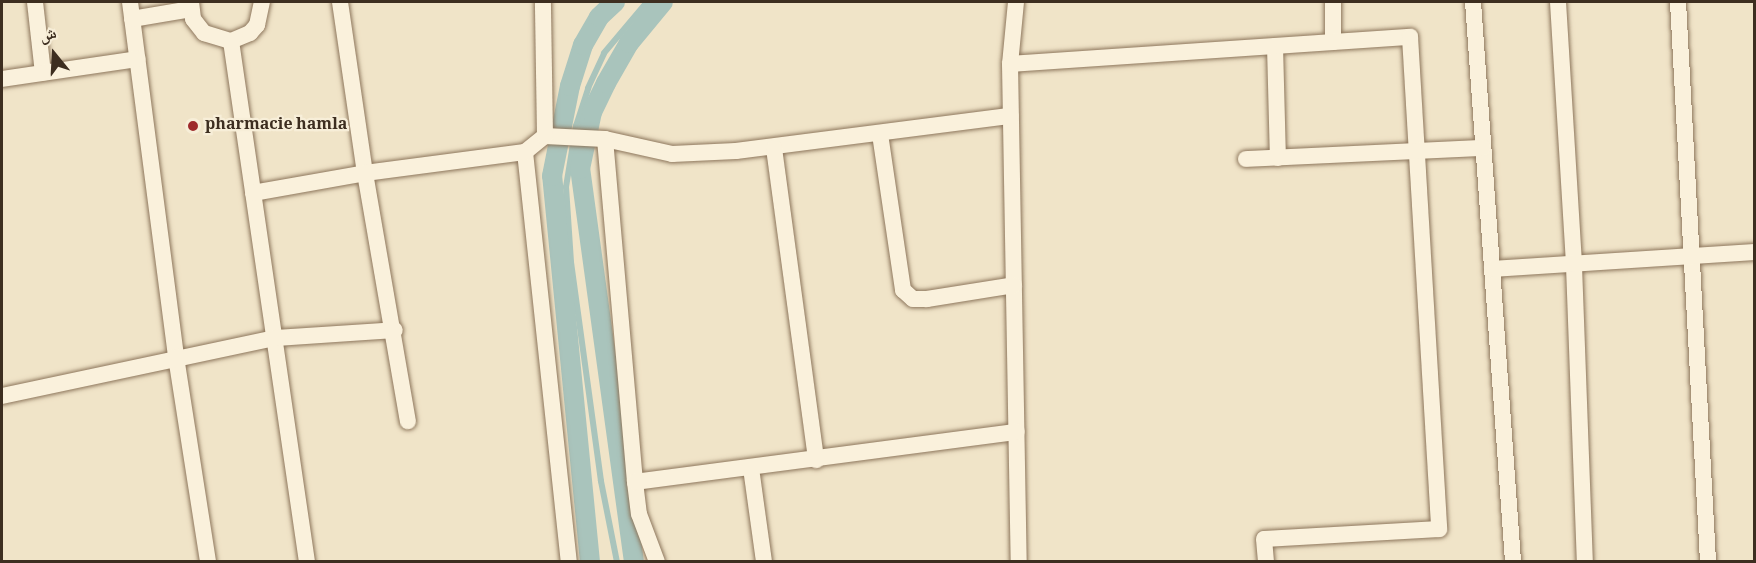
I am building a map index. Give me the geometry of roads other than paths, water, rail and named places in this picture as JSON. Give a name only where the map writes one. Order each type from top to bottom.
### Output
[{"type":"street","points":[[35,2],[43,73]]},
{"type":"street","points":[[130,2],[176,357],[208,561]]},
{"type":"street","points":[[132,19],[191,5],[204,33],[231,41],[250,33],[257,25],[262,2]]},
{"type":"street","points":[[340,2],[364,173],[395,330],[408,421]]},
{"type":"street","points":[[543,2],[552,136]]},
{"type":"street","points":[[1016,2],[1010,64],[1019,561]]},
{"type":"street","points":[[1333,42],[1334,2]]},
{"type":"street","points":[[1473,2],[1513,561]]},
{"type":"street","points":[[1558,2],[1574,266],[1585,561]]},
{"type":"street","points":[[1678,2],[1708,561]]},
{"type":"street","points":[[1010,64],[1410,37],[1439,529],[1264,539],[1266,561]]},
{"type":"street","points":[[231,41],[307,561]]},
{"type":"street","points":[[1275,46],[1278,158]]},
{"type":"street","points":[[2,79],[138,60]]},
{"type":"street","points":[[253,194],[364,173],[525,152],[552,136],[605,139],[672,154],[774,148],[1011,116]]},
{"type":"street","points":[[880,134],[903,290],[914,299],[927,299],[1014,285]]},
{"type":"street","points":[[605,139],[635,482],[639,514],[657,561]]},
{"type":"street","points":[[774,148],[816,460]]},
{"type":"street","points":[[1246,159],[1417,153],[1483,148]]},
{"type":"street","points":[[525,152],[569,561]]},
{"type":"street","points":[[1492,268],[1574,266],[1692,255],[1755,252]]},
{"type":"street","points":[[2,396],[176,357],[276,338],[395,330]]},
{"type":"street","points":[[635,482],[1017,432]]},
{"type":"street","points":[[751,468],[764,561]]},
{"type":"waterway","points":[[590,562],[552,176],[570,86],[583,45],[599,17],[615,2]]},
{"type":"waterway","points":[[617,562],[601,481],[571,262],[566,187],[576,126],[588,88],[604,53],[647,2]]},
{"type":"waterway","points":[[634,562],[580,169],[592,112],[606,83],[629,43],[663,2]]},
{"type":"place","name":"pharmacie hamla","points":[[193,126]]}]
